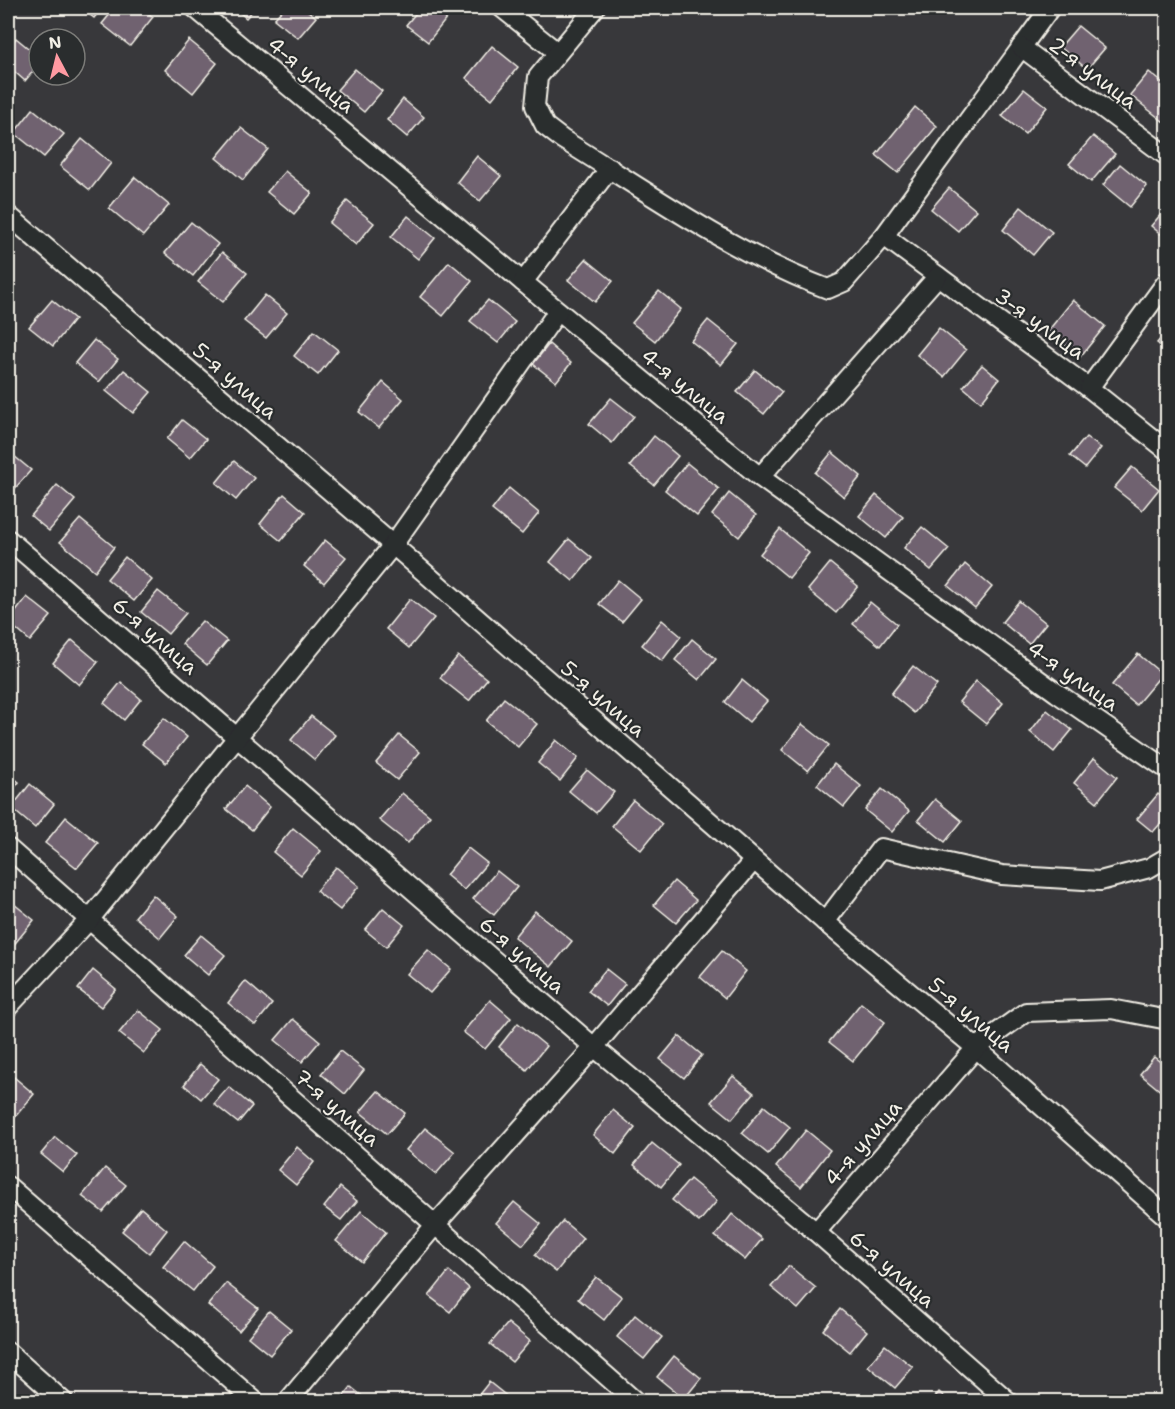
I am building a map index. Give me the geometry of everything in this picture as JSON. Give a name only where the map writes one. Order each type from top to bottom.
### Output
[{"type":"street","name":"4-я улица","points":[[195,8],[760,477],[1167,770]]},
{"type":"street","points":[[502,8],[557,52]]},
{"type":"street","points":[[595,8],[538,77],[535,106],[545,126],[562,139],[733,244],[798,278],[828,289],[844,282],[884,236],[1050,8]]},
{"type":"street","name":"2-я улица","points":[[1021,47],[1167,157]]},
{"type":"street","points":[[523,282],[610,168]]},
{"type":"street","name":"5-я улица","points":[[8,215],[393,545],[825,922],[976,1048],[1167,1218]]},
{"type":"street","name":"3-я улица","points":[[884,236],[1089,388],[1167,451]]},
{"type":"street","points":[[760,477],[938,276]]},
{"type":"street","points":[[1089,388],[1167,280]]},
{"type":"street","points":[[8,1007],[89,920],[393,545],[558,311]]},
{"type":"street","name":"6-я улица","points":[[8,539],[594,1047],[816,1232],[1009,1401]]},
{"type":"street","name":"7-я улица","points":[[8,848],[636,1401]]},
{"type":"street","points":[[825,922],[881,848],[1002,875],[1100,881],[1149,868],[1167,857]]},
{"type":"street","points":[[287,1401],[435,1225],[594,1047],[754,860]]},
{"type":"street","name":"4-я улица","points":[[816,1232],[976,1048],[1026,1012],[1111,1009],[1167,1020]]},
{"type":"street","points":[[8,1186],[256,1401]]},
{"type":"street","points":[[8,1352],[64,1401]]},
{"type":"building","points":[[81,8],[102,8],[94,18]]},
{"type":"building","points":[[115,8],[141,8],[153,17],[130,46],[102,24]]},
{"type":"building","points":[[234,8],[255,8],[246,18]]},
{"type":"building","points":[[284,8],[304,8],[316,17],[298,38],[274,19]]},
{"type":"building","points":[[420,8],[444,8],[451,13],[428,42],[406,25]]},
{"type":"building","points":[[1078,26],[1105,48],[1087,69],[1060,47]]},
{"type":"building","points":[[16,38],[27,47],[27,79],[25,81],[8,66],[8,48]]},
{"type":"building","points":[[189,40],[217,63],[193,93],[165,70]]},
{"type":"building","points":[[492,46],[518,67],[492,99],[466,78]]},
{"type":"building","points":[[355,69],[382,91],[364,112],[337,90]]},
{"type":"building","points":[[1149,72],[1168,87],[1168,117],[1164,122],[1130,95]]},
{"type":"building","points":[[1024,89],[1047,107],[1025,134],[1002,116]]},
{"type":"building","points":[[403,99],[424,117],[407,137],[387,120]]},
{"type":"building","points":[[915,107],[937,126],[898,173],[876,155]]},
{"type":"building","points":[[33,109],[64,134],[44,157],[14,133]]},
{"type":"building","points":[[241,128],[268,149],[243,180],[216,158]]},
{"type":"building","points":[[1093,136],[1115,154],[1091,182],[1069,164]]},
{"type":"building","points":[[82,139],[111,163],[90,190],[60,166]]},
{"type":"building","points":[[477,156],[501,176],[480,201],[457,182]]},
{"type":"building","points":[[1120,164],[1147,186],[1130,207],[1103,185]]},
{"type":"building","points":[[285,171],[312,193],[294,214],[267,192]]},
{"type":"building","points":[[135,177],[169,205],[143,236],[109,208]]},
{"type":"building","points":[[949,188],[976,210],[958,231],[931,209]]},
{"type":"building","points":[[347,201],[374,223],[356,245],[329,223]]},
{"type":"building","points":[[1168,206],[1168,240],[1151,226]]},
{"type":"building","points":[[1021,207],[1052,232],[1033,255],[1003,230]]},
{"type":"building","points":[[408,216],[435,238],[418,259],[391,237]]},
{"type":"building","points":[[191,222],[218,244],[193,276],[165,253]]},
{"type":"building","points":[[222,252],[247,273],[223,302],[198,282]]},
{"type":"building","points":[[586,259],[613,281],[595,302],[568,280]]},
{"type":"building","points":[[449,262],[472,281],[443,316],[420,297]]},
{"type":"building","points":[[659,291],[681,309],[655,341],[632,323]]},
{"type":"building","points":[[265,295],[287,313],[266,338],[244,321]]},
{"type":"building","points":[[52,300],[75,319],[53,346],[29,327]]},
{"type":"building","points":[[488,300],[515,322],[498,343],[470,321]]},
{"type":"building","points":[[1073,300],[1105,326],[1080,357],[1048,331]]},
{"type":"building","points":[[708,320],[738,344],[721,365],[691,341]]},
{"type":"building","points":[[939,328],[966,350],[944,377],[917,355]]},
{"type":"building","points":[[1168,330],[1168,352],[1157,343]]},
{"type":"building","points":[[314,331],[338,350],[318,375],[294,356]]},
{"type":"building","points":[[94,340],[118,359],[99,382],[75,363]]},
{"type":"building","points":[[549,344],[571,363],[556,382],[533,364]]},
{"type":"building","points":[[982,365],[999,379],[981,402],[963,387]]},
{"type":"building","points":[[124,370],[151,392],[133,413],[106,391]]},
{"type":"building","points":[[755,370],[782,392],[764,414],[737,392]]},
{"type":"building","points":[[383,382],[403,399],[379,428],[359,412]]},
{"type":"building","points":[[611,398],[634,416],[612,443],[589,424]]},
{"type":"building","points":[[182,420],[206,439],[190,458],[167,439]]},
{"type":"building","points":[[654,436],[678,456],[654,485],[630,466]]},
{"type":"building","points":[[1086,437],[1101,448],[1085,468],[1070,456]]},
{"type":"building","points":[[8,451],[31,470],[11,493],[8,490]]},
{"type":"building","points":[[832,452],[861,476],[844,497],[815,473]]},
{"type":"building","points":[[234,461],[254,478],[236,500],[216,483]]},
{"type":"building","points":[[687,463],[719,489],[697,516],[665,490]]},
{"type":"building","points":[[1132,467],[1159,489],[1142,510],[1114,488]]},
{"type":"building","points":[[57,485],[75,500],[49,531],[31,516]]},
{"type":"building","points":[[509,488],[539,513],[522,534],[492,510]]},
{"type":"building","points":[[729,493],[756,515],[739,537],[712,515]]},
{"type":"building","points":[[284,494],[305,512],[281,541],[260,524]]},
{"type":"building","points":[[876,495],[903,517],[886,538],[859,516]]},
{"type":"building","points":[[80,519],[114,547],[95,571],[60,542]]},
{"type":"building","points":[[922,527],[949,549],[931,570],[904,548]]},
{"type":"building","points":[[780,529],[809,553],[789,578],[760,554]]},
{"type":"building","points":[[569,539],[592,558],[573,581],[550,562]]},
{"type":"building","points":[[325,540],[346,557],[324,583],[304,566]]},
{"type":"building","points":[[125,557],[152,580],[134,601],[107,579]]},
{"type":"building","points":[[830,563],[858,586],[836,613],[808,590]]},
{"type":"building","points":[[965,564],[992,587],[975,608],[948,586]]},
{"type":"building","points":[[618,580],[641,599],[622,622],[599,604]]},
{"type":"building","points":[[158,591],[186,613],[168,634],[141,612]]},
{"type":"building","points":[[27,597],[51,616],[30,641],[8,622]]},
{"type":"building","points":[[410,599],[434,618],[409,648],[386,629]]},
{"type":"building","points":[[1019,601],[1046,623],[1029,644],[1002,622]]},
{"type":"building","points":[[870,602],[897,624],[880,646],[853,624]]},
{"type":"building","points":[[662,620],[681,636],[662,661],[642,645]]},
{"type":"building","points":[[202,621],[227,641],[207,665],[182,644]]},
{"type":"building","points":[[692,639],[716,659],[699,680],[675,660]]},
{"type":"building","points":[[72,640],[98,662],[79,685],[53,663]]},
{"type":"building","points":[[1138,654],[1162,674],[1136,705],[1112,685]]},
{"type":"building","points":[[458,656],[487,679],[469,701],[440,678]]},
{"type":"building","points":[[913,666],[937,685],[914,713],[891,694]]},
{"type":"building","points":[[742,680],[767,701],[749,722],[725,702]]},
{"type":"building","points":[[976,681],[1003,703],[986,724],[959,702]]},
{"type":"building","points":[[121,682],[141,699],[124,720],[104,703]]},
{"type":"building","points":[[504,698],[537,724],[518,747],[486,721]]},
{"type":"building","points":[[1047,710],[1072,730],[1054,752],[1030,732]]},
{"type":"building","points":[[311,716],[335,735],[315,760],[291,740]]},
{"type":"building","points":[[164,718],[187,737],[166,763],[142,744]]},
{"type":"building","points":[[802,724],[829,745],[808,771],[782,750]]},
{"type":"building","points":[[399,735],[420,752],[397,780],[376,763]]},
{"type":"building","points":[[556,740],[578,758],[560,781],[538,763]]},
{"type":"building","points":[[1094,758],[1117,777],[1097,802],[1074,783]]},
{"type":"building","points":[[834,764],[861,786],[844,807],[817,785]]},
{"type":"building","points":[[587,770],[614,792],[596,813],[569,791]]},
{"type":"building","points":[[8,773],[19,782],[8,796]]},
{"type":"building","points":[[30,784],[54,804],[35,828],[11,808]]},
{"type":"building","points":[[245,786],[270,807],[252,830],[226,809]]},
{"type":"building","points":[[882,789],[909,811],[892,832],[865,810]]},
{"type":"building","points":[[402,793],[430,816],[408,843],[379,820]]},
{"type":"building","points":[[1158,794],[1168,802],[1168,815],[1153,832],[1137,819]]},
{"type":"building","points":[[935,799],[962,821],[945,842],[918,820]]},
{"type":"building","points":[[633,800],[662,824],[641,850],[612,826]]},
{"type":"building","points":[[66,817],[98,843],[77,868],[45,843]]},
{"type":"building","points":[[293,828],[321,851],[301,875],[273,852]]},
{"type":"building","points":[[468,848],[487,863],[464,890],[446,875]]},
{"type":"building","points":[[336,867],[359,886],[340,910],[316,891]]},
{"type":"building","points":[[497,871],[517,887],[494,915],[473,899]]},
{"type":"building","points":[[674,881],[696,900],[676,923],[654,905]]},
{"type":"building","points":[[153,895],[178,916],[160,938],[135,917]]},
{"type":"building","points":[[9,900],[34,920],[8,952],[8,902]]},
{"type":"building","points":[[383,908],[404,925],[386,947],[365,930]]},
{"type":"building","points":[[535,911],[572,941],[551,967],[514,937]]},
{"type":"building","points":[[201,935],[225,955],[208,975],[184,955]]},
{"type":"building","points":[[428,950],[451,969],[430,993],[407,974]]},
{"type":"building","points":[[722,951],[746,971],[725,998],[700,977]]},
{"type":"building","points":[[606,969],[625,984],[607,1006],[588,991]]},
{"type":"building","points":[[93,970],[116,989],[101,1007],[78,989]]},
{"type":"building","points":[[245,981],[272,1004],[255,1025],[228,1003]]},
{"type":"building","points":[[490,1000],[511,1018],[485,1049],[463,1032]]},
{"type":"building","points":[[861,1003],[885,1022],[853,1061],[829,1042]]},
{"type":"building","points":[[138,1010],[163,1030],[144,1053],[119,1033]]},
{"type":"building","points":[[293,1019],[320,1041],[302,1062],[275,1040]]},
{"type":"building","points":[[518,1023],[546,1046],[527,1070],[499,1047]]},
{"type":"building","points":[[679,1036],[702,1055],[684,1078],[660,1059]]},
{"type":"building","points":[[340,1051],[364,1070],[345,1094],[321,1074]]},
{"type":"building","points":[[1154,1057],[1168,1068],[1168,1087],[1163,1093],[1140,1074]]},
{"type":"building","points":[[200,1064],[218,1079],[201,1099],[184,1085]]},
{"type":"building","points":[[8,1072],[34,1094],[15,1117],[8,1111]]},
{"type":"building","points":[[733,1076],[754,1093],[732,1119],[711,1102]]},
{"type":"building","points":[[229,1087],[252,1106],[238,1123],[214,1104]]},
{"type":"building","points":[[378,1091],[405,1113],[387,1134],[360,1112]]},
{"type":"building","points":[[764,1106],[790,1127],[768,1154],[742,1133]]},
{"type":"building","points":[[613,1110],[635,1128],[615,1154],[593,1135]]},
{"type":"building","points":[[425,1128],[455,1152],[436,1174],[406,1150]]},
{"type":"building","points":[[806,1130],[830,1150],[801,1187],[776,1167]]},
{"type":"building","points":[[55,1137],[77,1155],[63,1172],[41,1154]]},
{"type":"building","points":[[652,1143],[679,1165],[661,1187],[634,1165]]},
{"type":"building","points":[[297,1147],[314,1162],[296,1185],[278,1170]]},
{"type":"building","points":[[105,1168],[126,1185],[103,1212],[82,1196]]},
{"type":"building","points":[[690,1179],[717,1201],[699,1222],[672,1200]]},
{"type":"building","points":[[340,1187],[357,1201],[341,1220],[324,1207]]},
{"type":"building","points":[[514,1202],[541,1224],[523,1245],[496,1223]]},
{"type":"building","points":[[141,1208],[167,1230],[149,1253],[122,1231]]},
{"type":"building","points":[[361,1211],[386,1232],[362,1262],[336,1241]]},
{"type":"building","points":[[732,1214],[762,1239],[745,1260],[715,1236]]},
{"type":"building","points":[[563,1221],[583,1238],[556,1272],[535,1255]]},
{"type":"building","points":[[184,1241],[213,1266],[193,1291],[163,1267]]},
{"type":"building","points":[[789,1266],[816,1288],[798,1309],[771,1287]]},
{"type":"building","points":[[449,1271],[469,1288],[450,1312],[429,1296]]},
{"type":"building","points":[[596,1277],[622,1297],[604,1320],[578,1299]]},
{"type":"building","points":[[226,1283],[258,1308],[239,1331],[208,1305]]},
{"type":"building","points":[[840,1309],[867,1331],[850,1352],[823,1330]]},
{"type":"building","points":[[269,1311],[291,1329],[270,1355],[248,1337]]},
{"type":"building","points":[[635,1315],[662,1337],[644,1359],[617,1337]]},
{"type":"building","points":[[508,1323],[530,1341],[512,1362],[490,1344]]},
{"type":"building","points":[[885,1345],[913,1367],[895,1388],[868,1366]]},
{"type":"building","points":[[674,1356],[701,1378],[684,1399],[657,1377]]},
{"type":"building","points":[[489,1382],[514,1402],[473,1402]]},
{"type":"building","points":[[351,1387],[367,1400],[366,1402],[339,1402]]},
{"type":"building","points":[[939,1392],[950,1402],[931,1402]]}]
